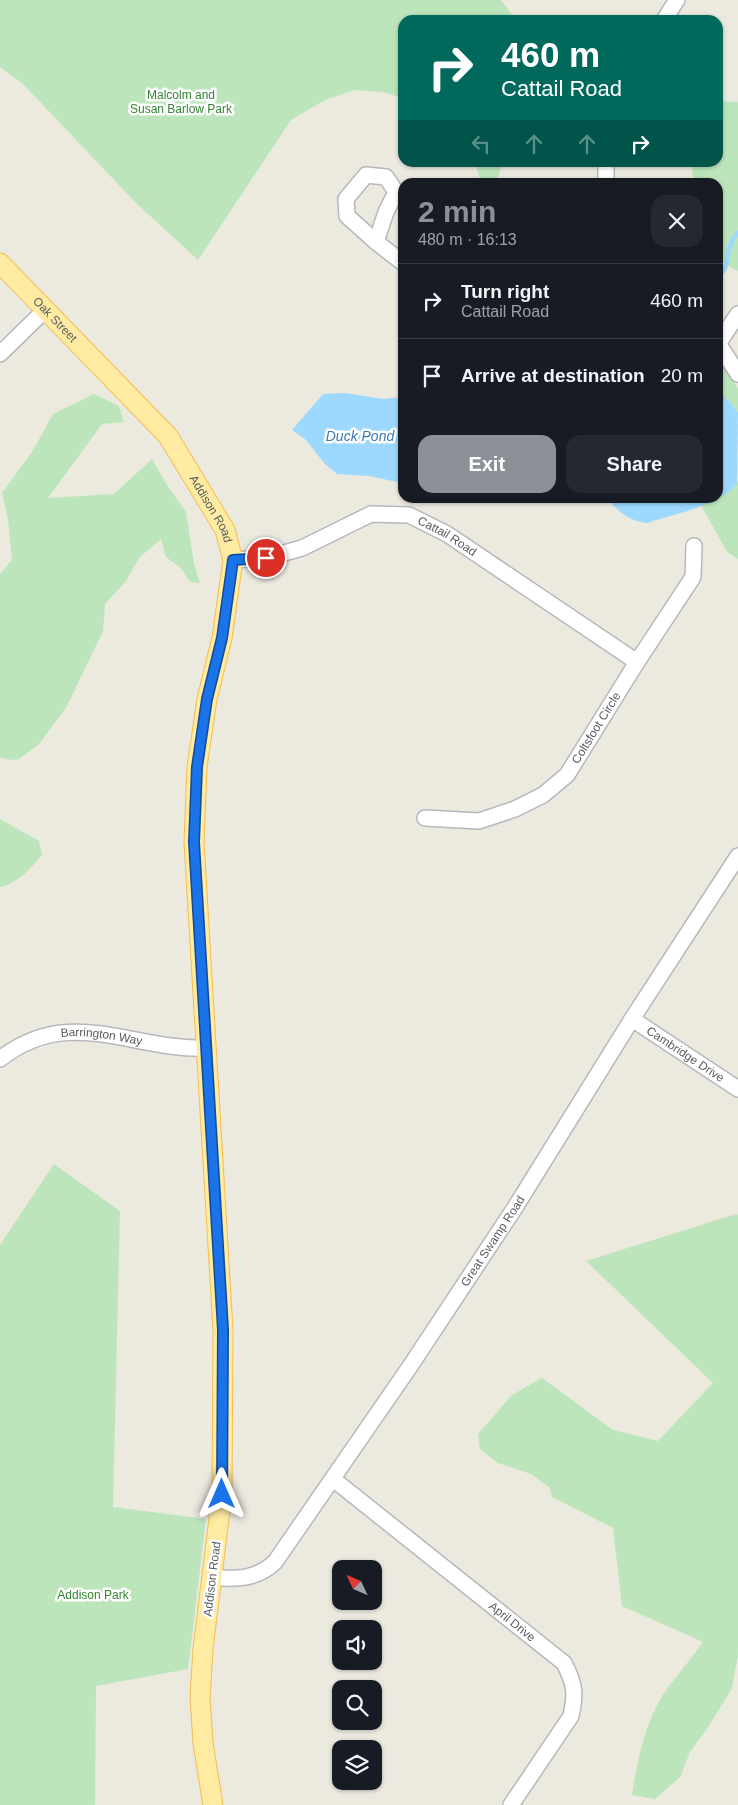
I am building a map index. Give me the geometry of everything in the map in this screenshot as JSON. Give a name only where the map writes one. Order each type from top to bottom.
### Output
[{"type":"main road","name":"Oak Street","points":[[0,263],[111,376]]},
{"type":"main road","name":"Addison Road","points":[[111,376],[168,436],[225,530],[233,560],[222,638],[207,699],[197,767],[194,842],[223,1330],[222,1494],[203,1649],[200,1696],[203,1743],[213,1805]]},
{"type":"street","points":[[667,15],[677,0]]},
{"type":"street","points":[[376,242],[398,259]]},
{"type":"street","points":[[0,354],[45,310]]},
{"type":"street","points":[[723,336],[738,314]]},
{"type":"street","points":[[723,352],[738,374]]},
{"type":"street","name":"Cattail Road","points":[[233,560],[266,558],[302,548],[371,514],[409,515],[446,534],[637,662]]},
{"type":"street","name":"Coltsfoot Circle","points":[[425,818],[480,821],[515,809],[543,794],[567,775],[637,662],[693,577],[694,546]]},
{"type":"street","name":"Great Swamp Road","points":[[212,1577],[247,1577],[262,1573],[275,1562],[417,1357],[516,1206],[632,1019],[738,856]]},
{"type":"street","name":"Cambridge Drive","points":[[632,1019],[738,1089]]},
{"type":"street","name":"Barrington Way","points":[[0,1059],[28,1042],[42,1037],[70,1032],[99,1033],[185,1048],[207,1048]]},
{"type":"street","name":"April Drive","points":[[333,1479],[564,1663],[573,1680],[574,1698],[571,1716],[511,1805]]},
{"type":"green space","name":"Malcolm and Susan Barlow Park","points":[[0,0],[501,0],[512,15],[398,15],[398,97],[383,92],[355,90],[325,100],[291,120],[198,260],[135,202],[23,84],[0,67]]},
{"type":"green space","points":[[723,101],[738,102],[738,271],[723,263],[723,178],[693,178],[693,167],[723,167]]},
{"type":"green space","points":[[476,167],[502,167],[497,178],[480,178]]},
{"type":"green space","points":[[723,366],[738,388],[738,412],[723,395]]},
{"type":"green space","points":[[94,394],[119,406],[124,422],[102,424],[48,498],[114,494],[152,459],[186,512],[194,564],[200,583],[190,582],[181,568],[166,557],[161,539],[139,558],[126,581],[105,604],[103,631],[67,706],[39,744],[19,759],[9,760],[0,757],[0,574],[12,560],[8,520],[2,493],[32,452],[53,414]]},
{"type":"green space","points":[[738,482],[738,559],[727,552],[701,505],[723,503],[723,494]]},
{"type":"green space","points":[[0,819],[39,841],[42,855],[18,879],[0,887]]},
{"type":"green space","name":"Addison Park","points":[[54,1164],[120,1211],[113,1507],[206,1519],[188,1669],[96,1686],[95,1805],[0,1805],[0,1245]]},
{"type":"green space","points":[[736,1214],[738,1215],[738,1655],[732,1688],[709,1726],[690,1752],[680,1777],[655,1799],[632,1795],[639,1757],[646,1733],[661,1698],[703,1642],[622,1606],[613,1528],[552,1497],[550,1488],[531,1474],[498,1463],[480,1449],[478,1434],[512,1395],[542,1378],[613,1430],[658,1441],[713,1383],[586,1261]]},
{"type":"water","name":"Duck Pond","points":[[345,393],[383,399],[398,397],[398,482],[369,476],[337,474],[325,464],[305,439],[292,430],[323,394]]},
{"type":"water","points":[[723,395],[738,412],[737,484],[723,496]]},
{"type":"water","points":[[611,503],[709,503],[647,523],[629,518]]},
{"type":"waterway","points":[[723,271],[731,245],[738,233]]},
{"type":"route","points":[[222,1494],[223,1330],[194,842],[197,767],[207,699],[222,638],[233,560],[266,558]]}]
